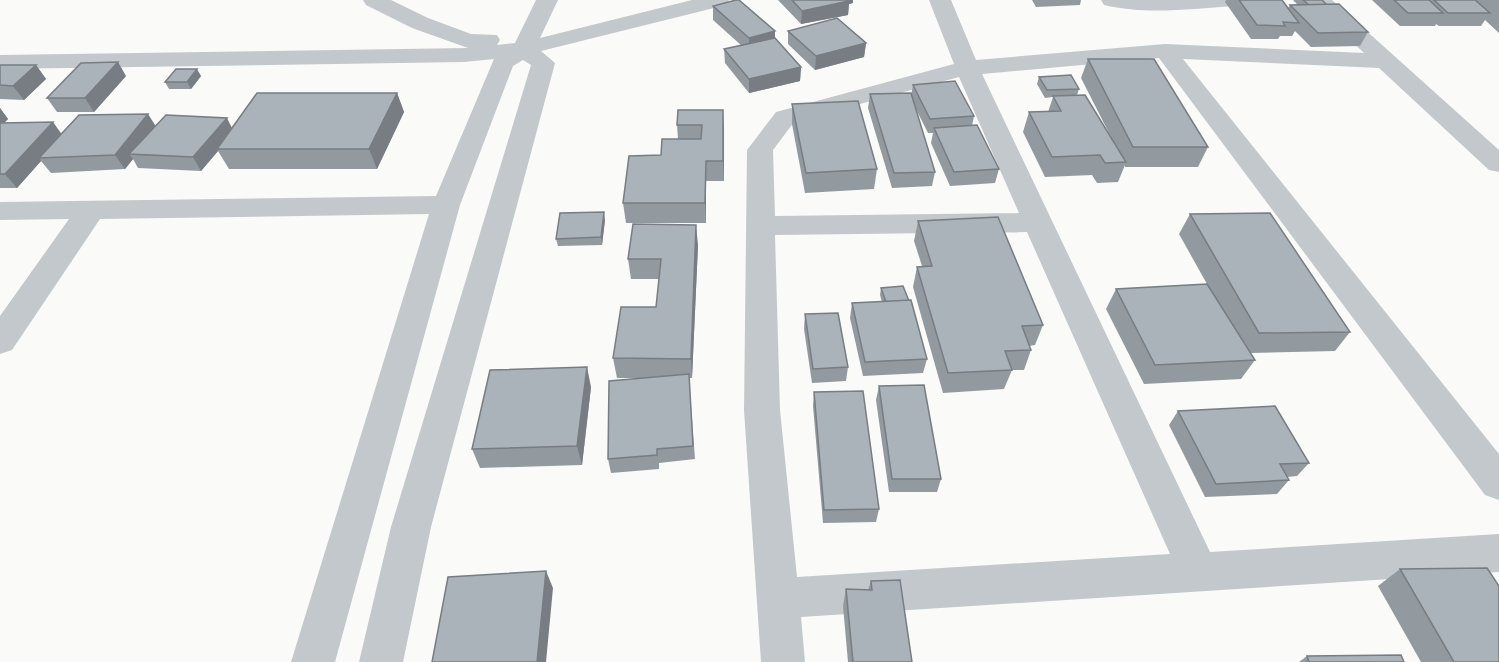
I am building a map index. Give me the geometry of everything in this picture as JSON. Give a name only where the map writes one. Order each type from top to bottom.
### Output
[{"type":"street","points":[[374,0],[420,23],[469,41],[528,37],[718,0]]},
{"type":"street","points":[[313,662],[446,205],[503,63],[528,37],[547,0]]},
{"type":"street","points":[[0,62],[464,56],[528,37],[635,0]]},
{"type":"street","points":[[940,0],[967,68],[1198,571]]},
{"type":"street","points":[[1112,0],[1158,4],[1233,0]]},
{"type":"street","points":[[1319,0],[1499,164]]},
{"type":"street","points":[[381,662],[411,526],[543,63],[528,37]]},
{"type":"street","points":[[1165,51],[1499,483]]},
{"type":"street","points":[[783,662],[762,410],[760,150],[785,117],[967,68],[1165,51],[1388,61]]},
{"type":"street","points":[[0,211],[446,205]]},
{"type":"street","points":[[0,341],[91,210]]},
{"type":"street","points":[[760,226],[1038,222]]},
{"type":"street","points":[[778,597],[1499,553]]},
{"type":"building","points":[[739,0],[775,31],[749,38],[713,6]]},
{"type":"building","points":[[792,0],[848,0],[849,1],[802,11]]},
{"type":"building","points":[[1239,0],[1282,0],[1299,23],[1283,22],[1285,26],[1257,25]]},
{"type":"building","points":[[1303,0],[1322,0],[1327,5],[1309,5]]},
{"type":"building","points":[[1394,0],[1429,0],[1443,13],[1408,13]]},
{"type":"building","points":[[1434,0],[1475,0],[1490,13],[1448,13]]},
{"type":"building","points":[[1339,4],[1368,32],[1318,33],[1290,5]]},
{"type":"building","points":[[837,18],[866,43],[816,56],[788,31]]},
{"type":"building","points":[[775,38],[801,67],[749,79],[724,49]]},
{"type":"building","points":[[1088,59],[1154,59],[1208,147],[1133,147]]},
{"type":"building","points":[[118,62],[85,98],[47,98],[81,63]]},
{"type":"building","points":[[0,65],[36,65],[13,86],[0,85]]},
{"type":"building","points":[[176,69],[197,69],[187,82],[165,82]]},
{"type":"building","points":[[1071,75],[1079,89],[1047,90],[1039,77]]},
{"type":"building","points":[[955,81],[974,116],[930,119],[913,85]]},
{"type":"building","points":[[257,93],[397,93],[369,149],[217,149]]},
{"type":"building","points":[[911,93],[935,172],[894,173],[870,94]]},
{"type":"building","points":[[1085,95],[1126,162],[1105,163],[1100,155],[1052,157],[1029,112],[1061,111],[1053,96]]},
{"type":"building","points":[[858,101],[877,169],[806,173],[792,104]]},
{"type":"building","points":[[678,110],[723,110],[723,161],[706,161],[705,203],[623,203],[629,156],[661,155],[662,139],[701,139],[702,125],[677,125]]},
{"type":"building","points":[[148,114],[115,155],[39,158],[79,115]]},
{"type":"building","points":[[166,115],[227,118],[193,157],[129,154]]},
{"type":"building","points":[[53,122],[5,174],[0,174],[0,123]]},
{"type":"building","points":[[977,125],[999,169],[954,172],[934,128]]},
{"type":"building","points":[[604,212],[601,237],[556,239],[560,213]]},
{"type":"building","points":[[1270,213],[1350,332],[1259,333],[1190,214]]},
{"type":"building","points":[[998,217],[1043,325],[1022,326],[1031,350],[1005,351],[1012,370],[948,373],[917,267],[932,266],[918,221]]},
{"type":"building","points":[[633,224],[696,225],[691,359],[613,358],[621,307],[656,307],[661,259],[628,259]]},
{"type":"building","points":[[1207,284],[1255,360],[1155,365],[1116,289]]},
{"type":"building","points":[[903,286],[909,301],[886,302],[881,288]]},
{"type":"building","points":[[911,300],[927,359],[865,362],[852,303]]},
{"type":"building","points":[[838,313],[848,367],[813,369],[805,314]]},
{"type":"building","points":[[587,367],[577,446],[472,449],[490,370]]},
{"type":"building","points":[[689,374],[693,446],[657,449],[657,455],[608,459],[609,381]]},
{"type":"building","points":[[924,385],[941,479],[892,479],[879,386]]},
{"type":"building","points":[[863,391],[879,509],[824,510],[814,392]]},
{"type":"building","points":[[1275,406],[1309,463],[1280,464],[1289,480],[1216,484],[1178,411]]},
{"type":"building","points":[[1487,568],[1499,586],[1499,662],[1454,662],[1400,569]]},
{"type":"building","points":[[546,571],[537,662],[432,662],[448,577]]},
{"type":"building","points":[[900,580],[912,662],[853,662],[846,589],[872,590],[871,581]]},
{"type":"building","points":[[1401,655],[1404,662],[1309,662],[1307,656]]}]
